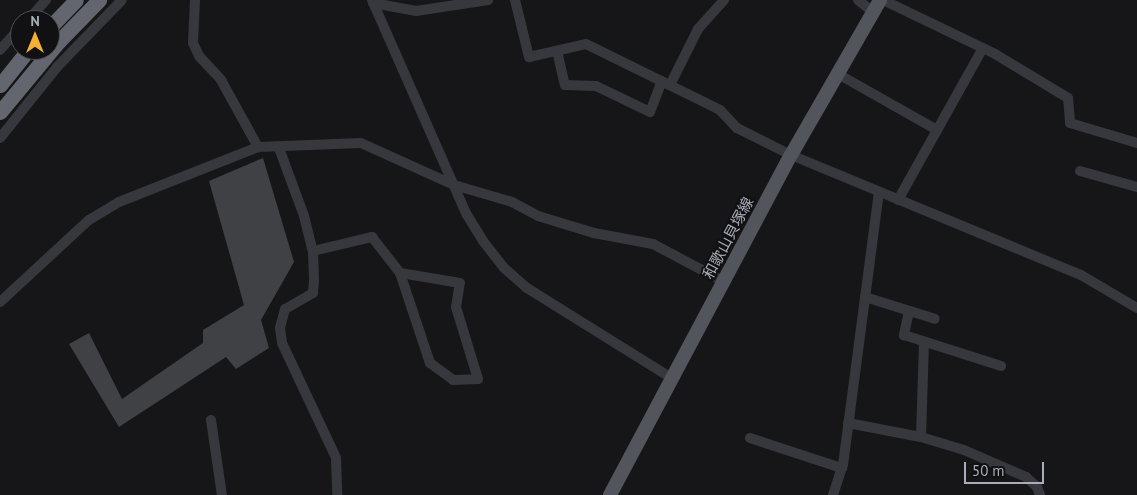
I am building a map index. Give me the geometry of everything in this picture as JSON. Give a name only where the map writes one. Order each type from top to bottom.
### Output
[{"type":"highway","points":[[60,17],[76,0]]},
{"type":"highway","points":[[0,112],[58,42],[99,0]]},
{"type":"highway","points":[[0,85],[20,60]]},
{"type":"main road","name":"和歌山貝塚線","points":[[610,495],[792,155],[879,4]]},
{"type":"street","points":[[37,10],[46,0]]},
{"type":"street","points":[[0,138],[57,67],[122,0]]},
{"type":"street","points":[[195,0],[193,43],[198,56],[221,80],[258,147]]},
{"type":"street","points":[[373,2],[416,11],[488,0]]},
{"type":"street","points":[[515,0],[529,57],[586,44],[720,110],[736,128],[792,155],[1081,275],[1137,308]]},
{"type":"street","points":[[557,51],[565,85],[596,86],[650,112],[698,30],[724,0]]},
{"type":"street","points":[[858,0],[879,4],[983,48],[1068,98],[1070,123],[1137,143]]},
{"type":"street","points":[[373,2],[454,185],[483,241],[504,268],[527,288],[673,380]]},
{"type":"street","points":[[0,50],[10,39]]},
{"type":"street","points":[[898,200],[983,48]]},
{"type":"street","points":[[838,74],[937,130]]},
{"type":"street","points":[[0,302],[89,220],[119,202],[258,147],[279,148],[361,142],[454,185],[476,189],[512,202],[538,216],[594,233],[636,238],[653,244],[723,281]]},
{"type":"street","points":[[279,148],[304,216],[313,251],[313,293],[285,309],[280,328],[282,344],[336,458],[337,495]]},
{"type":"street","points":[[1080,171],[1137,187]]},
{"type":"street","points":[[833,495],[842,468],[880,193]]},
{"type":"street","points":[[313,251],[372,237],[400,273],[430,363],[453,380],[478,379],[456,307],[460,283],[400,273]]},
{"type":"street","points":[[865,297],[935,319]]},
{"type":"street","points":[[909,311],[904,335],[1001,366]]},
{"type":"street","points":[[921,437],[924,342]]},
{"type":"street","points":[[211,420],[222,495]]},
{"type":"street","points":[[848,423],[921,437],[964,450],[1026,477],[1040,495]]},
{"type":"street","points":[[750,438],[842,468]]},
{"type":"building","points":[[263,158],[294,262],[261,320],[269,348],[236,369],[226,357],[119,427],[69,344],[89,333],[122,399],[203,343],[203,330],[244,305],[209,181]]}]
